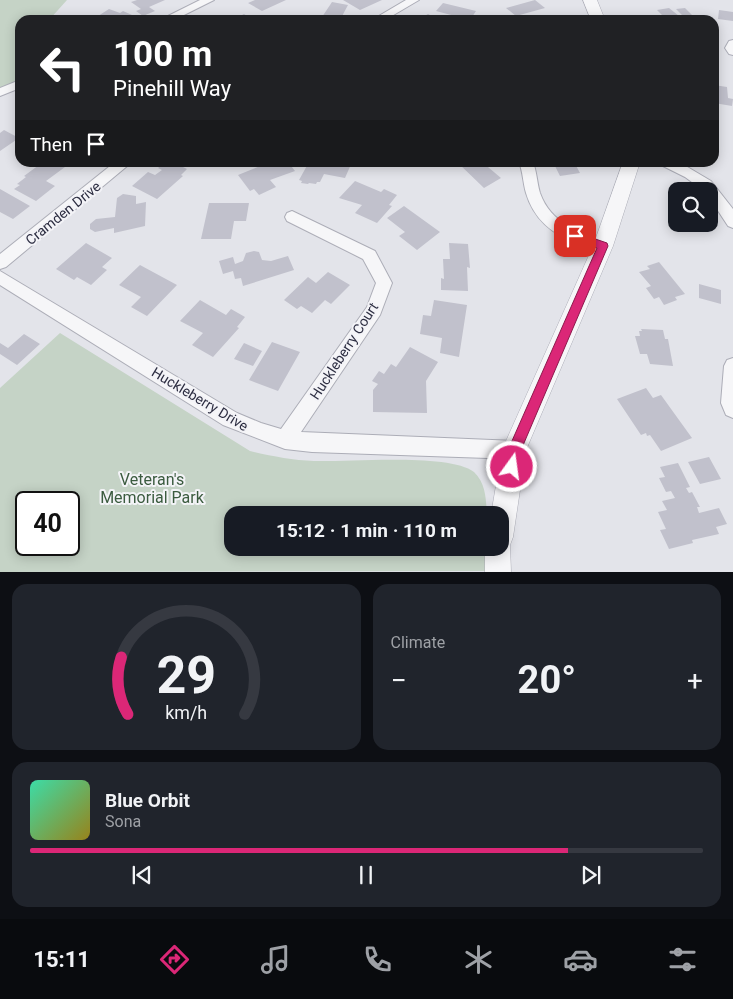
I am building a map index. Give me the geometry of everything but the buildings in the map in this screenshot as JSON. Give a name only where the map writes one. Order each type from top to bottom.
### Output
[{"type":"street","points":[[176,15],[209,0]]},
{"type":"street","points":[[386,15],[414,0]]},
{"type":"street","points":[[590,0],[596,15]]},
{"type":"street","points":[[733,43],[731,48],[733,52]]},
{"type":"street","points":[[0,92],[15,86]]},
{"type":"street","name":"Cramden Drive","points":[[0,263],[119,167]]},
{"type":"street","points":[[527,167],[535,198],[546,219],[561,232],[603,246]]},
{"type":"street","points":[[505,506],[514,450],[603,246],[630,167]]},
{"type":"street","points":[[676,167],[706,183],[716,194],[733,222]]},
{"type":"street","name":"Huckleberry Court","points":[[285,440],[374,310],[384,283],[369,255],[292,217]]},
{"type":"street","name":"Huckleberry Drive","points":[[0,277],[230,419],[259,433],[285,440],[312,444],[514,450]]},
{"type":"street","points":[[733,366],[730,403],[733,408]]},
{"type":"street","points":[[498,556],[498,572]]},
{"type":"green space","points":[[0,0],[67,0],[54,15],[15,15],[15,86],[0,92]]},
{"type":"green space","name":"Veteran's Memorial Park","points":[[60,333],[250,451],[282,458],[306,460],[422,460],[444,462],[462,466],[474,472],[481,481],[485,492],[486,506],[224,506],[224,556],[487,556],[486,571],[0,572],[0,388]]},
{"type":"route","points":[[512,467],[514,450],[603,246],[575,236]]}]
